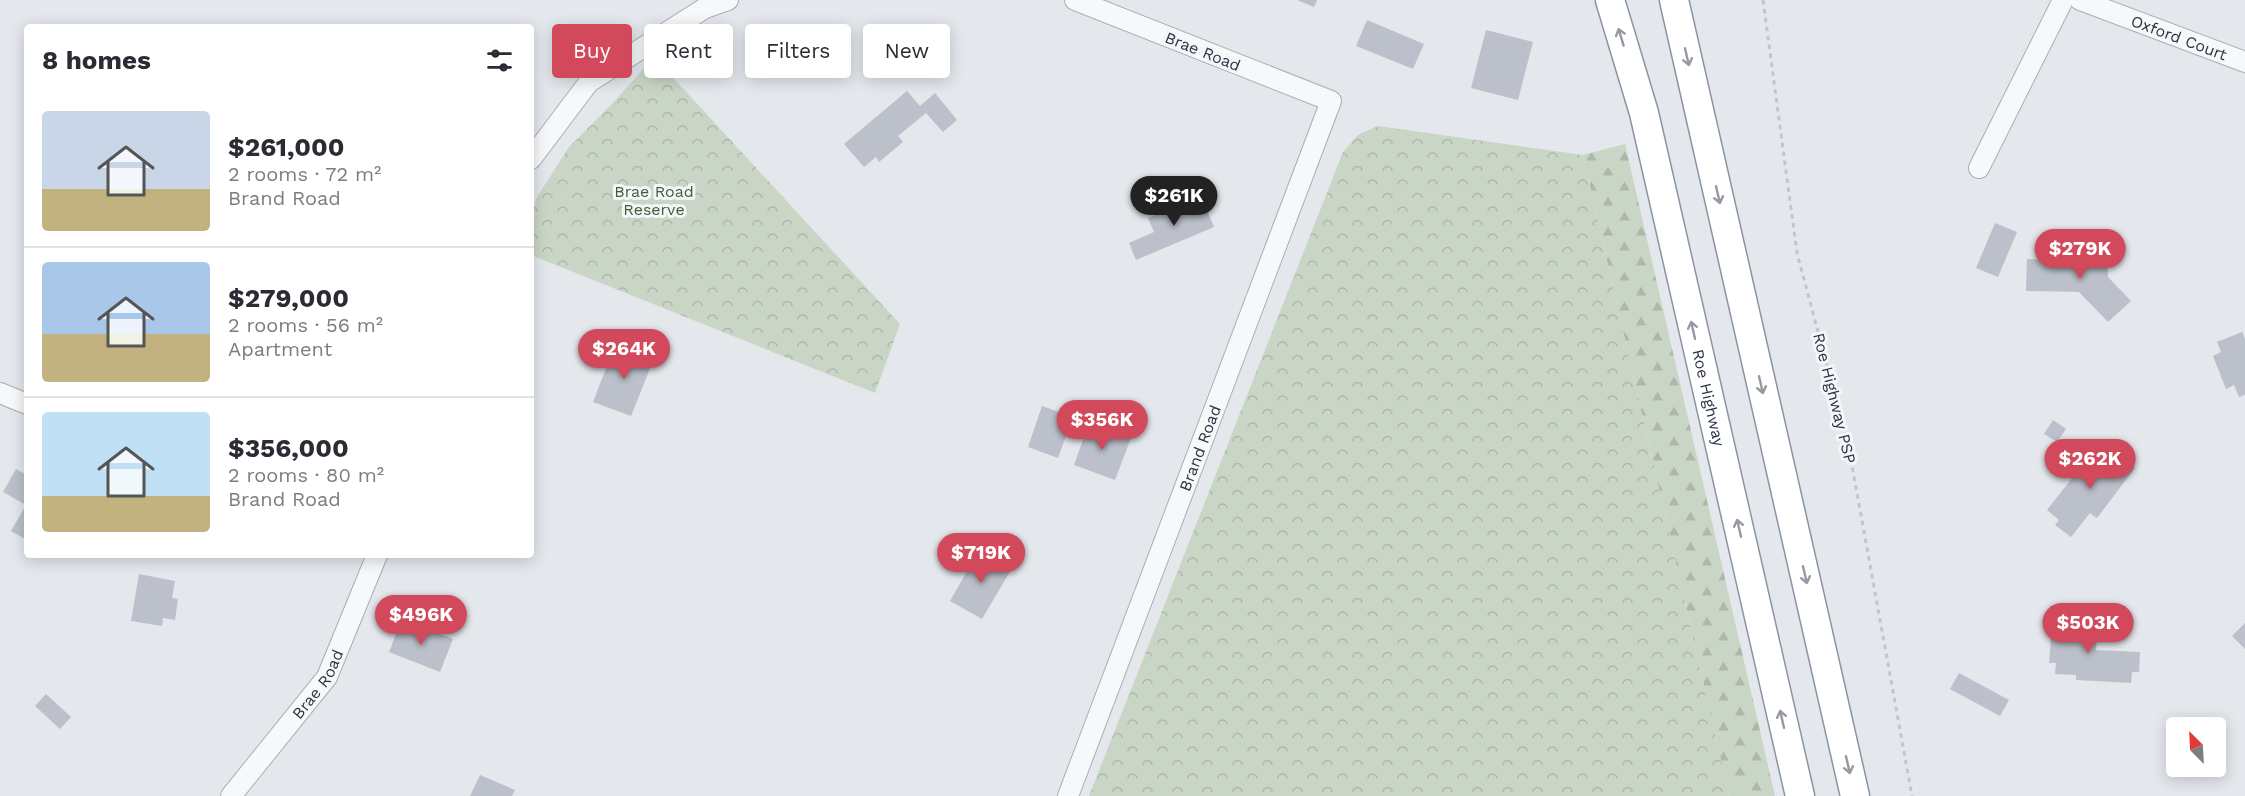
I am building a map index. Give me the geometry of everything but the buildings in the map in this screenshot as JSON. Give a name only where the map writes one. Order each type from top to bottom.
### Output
[{"type":"highway","name":"Roe Highway","points":[[1610,0],[1644,113],[1800,796]]},
{"type":"highway","points":[[1674,0],[1855,796]]},
{"type":"street","points":[[534,155],[589,82],[705,8],[728,0]]},
{"type":"street","name":"Brae Road","points":[[1075,0],[1331,101]]},
{"type":"street","points":[[1979,168],[2063,0]]},
{"type":"street","name":"Oxford Court","points":[[2080,0],[2245,62]]},
{"type":"street","name":"Brand Road","points":[[1068,796],[1331,101]]},
{"type":"street","points":[[0,393],[24,403]]},
{"type":"street","name":"Brae Road","points":[[231,796],[327,677],[376,558]]},
{"type":"path","name":"Roe Highway PSP","points":[[1763,0],[1797,253],[1838,403],[1853,471],[1912,796]]},
{"type":"green space","name":"Brae Road Reserve","points":[[644,68],[644,78],[673,78],[900,324],[875,393],[534,256],[534,208],[537,197],[569,147]]},
{"type":"green space","points":[[1378,126],[1583,155],[1729,796],[1089,796],[1343,152],[1358,135]]},
{"type":"green space","points":[[1625,144],[1775,796],[1729,796],[1583,155]]}]
